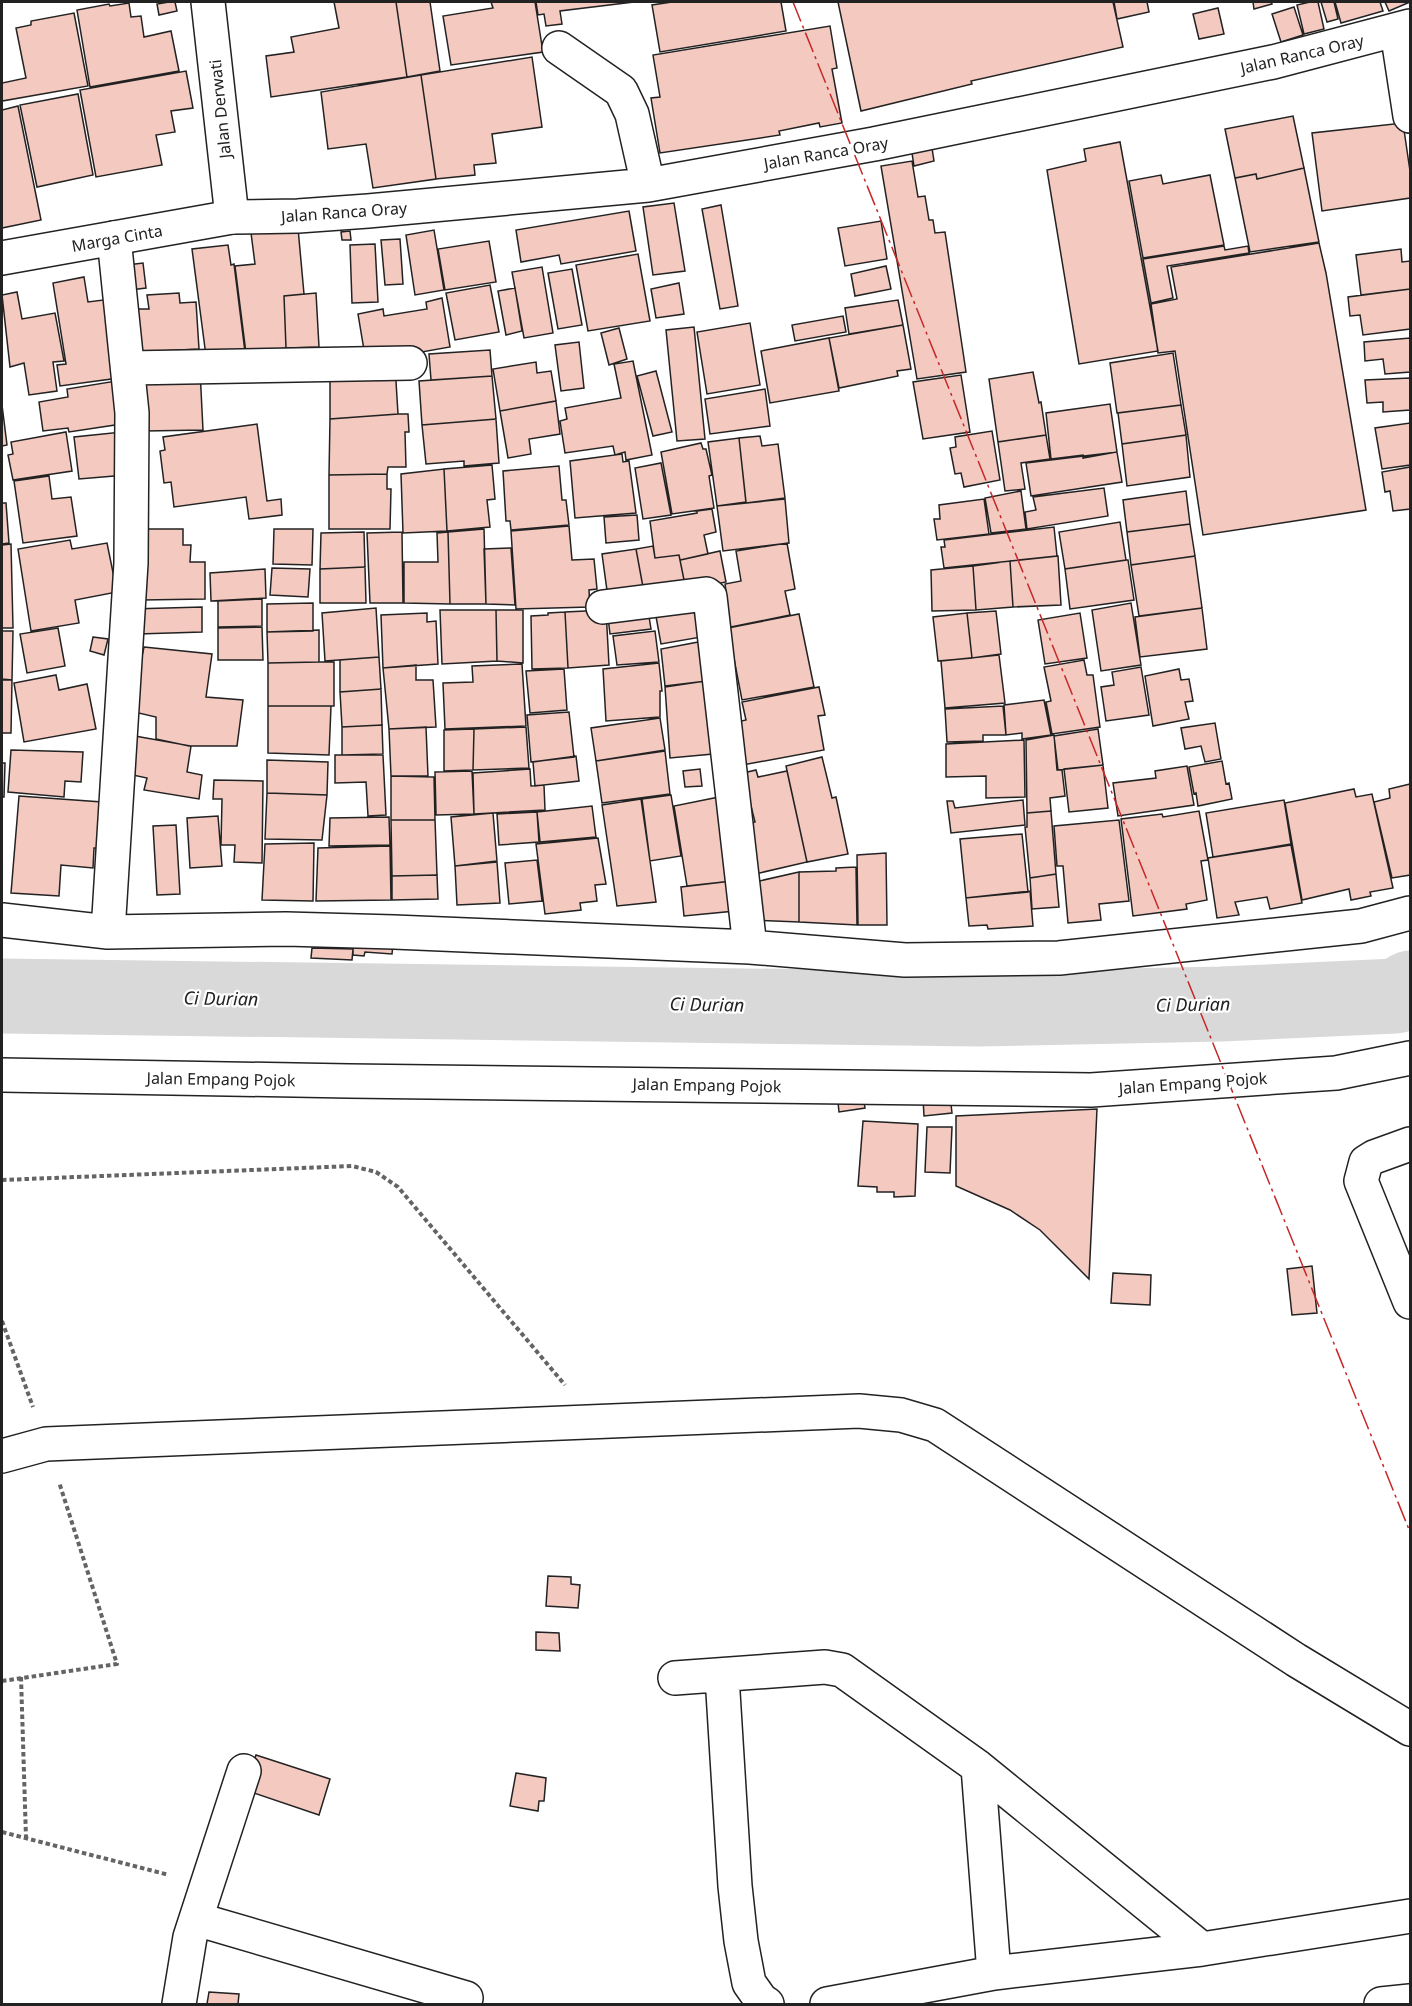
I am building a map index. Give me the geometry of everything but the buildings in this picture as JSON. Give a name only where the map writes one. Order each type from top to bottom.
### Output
[{"type":"street","name":"Jalan Derwati","points":[[208,2],[232,218]]},
{"type":"street","name":"Jalan Ranca Oray","points":[[232,218],[368,211],[648,185],[910,137],[1273,62],[1404,28]]},
{"type":"street","points":[[1404,28],[1410,116]]},
{"type":"street","points":[[559,48],[621,91],[632,114],[648,185]]},
{"type":"street","name":"Marga Cinta","points":[[2,258],[232,218]]},
{"type":"street","points":[[108,932],[131,563],[132,413],[114,238]]},
{"type":"street","points":[[128,368],[410,363]]},
{"type":"street","points":[[603,607],[706,594],[710,597],[750,946]]},
{"type":"street","points":[[2,920],[108,932],[286,929],[750,946],[905,960],[1059,958],[1361,926],[1410,913]]},
{"type":"street","name":"Jalan Empang Pojok","points":[[2,1075],[1091,1090],[1336,1073],[1410,1058]]},
{"type":"street","points":[[1410,1144],[1374,1156],[1366,1162],[1361,1181],[1410,1302]]},
{"type":"street","points":[[2,1455],[46,1444],[858,1411],[901,1415],[935,1425],[1296,1660],[1410,1729]]},
{"type":"street","points":[[675,1678],[825,1667],[842,1670],[978,1767],[1202,1949]]},
{"type":"street","points":[[722,1676],[735,1886],[741,1941],[749,1983],[761,2000],[767,2004]]},
{"type":"street","points":[[978,1767],[994,1973]]},
{"type":"street","points":[[179,2004],[190,1937],[244,1771]]},
{"type":"street","points":[[827,2004],[994,1973],[1202,1949],[1410,1916]]},
{"type":"street","points":[[196,1919],[466,1998]]},
{"type":"street","points":[[1381,2004],[1410,2001]]},
{"type":"path","points":[[2,1180],[352,1166],[376,1172],[398,1187],[596,1422]]},
{"type":"path","points":[[2,1321],[46,1444],[117,1664],[2,1681]]},
{"type":"path","points":[[21,1677],[26,1838]]},
{"type":"path","points":[[2,1832],[171,1875]]},
{"type":"waterway","name":"Ci Durian","points":[[2,996],[978,1009],[1221,1004],[1396,996],[1410,988]]},
{"type":"power","points":[[793,2],[1410,1532]]}]
